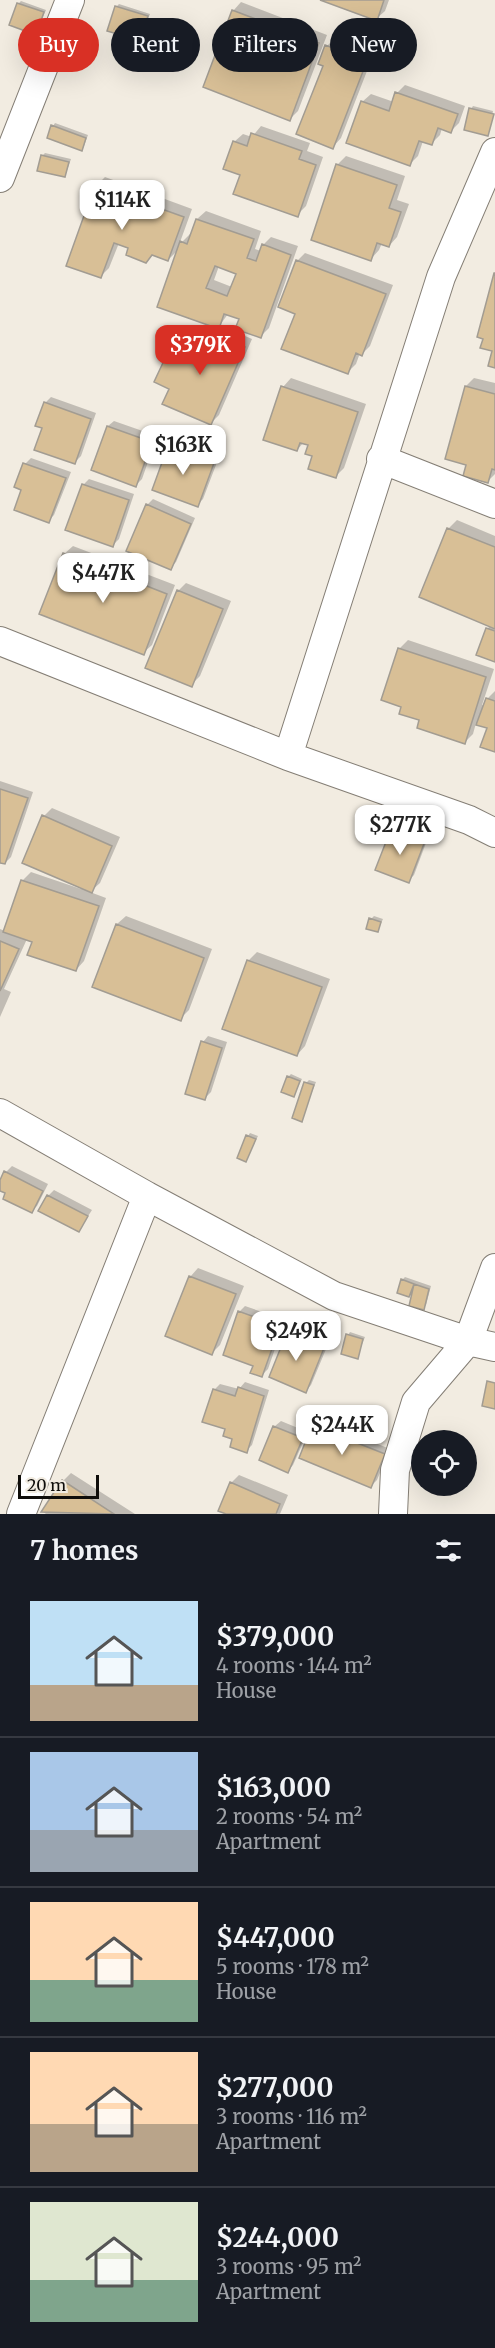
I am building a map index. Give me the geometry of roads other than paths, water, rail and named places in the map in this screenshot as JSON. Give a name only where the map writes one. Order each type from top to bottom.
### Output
[{"type":"street","points":[[0,178],[70,0]]},
{"type":"street","points":[[288,756],[441,277],[495,152]]},
{"type":"street","points":[[381,459],[495,504]]},
{"type":"street","points":[[0,641],[288,756],[469,820],[495,833]]},
{"type":"street","points":[[0,1113],[147,1196],[334,1296],[482,1344]]},
{"type":"street","points":[[21,1514],[147,1196]]},
{"type":"street","points":[[393,1514],[395,1470],[416,1402],[482,1344],[495,1268]]}]
